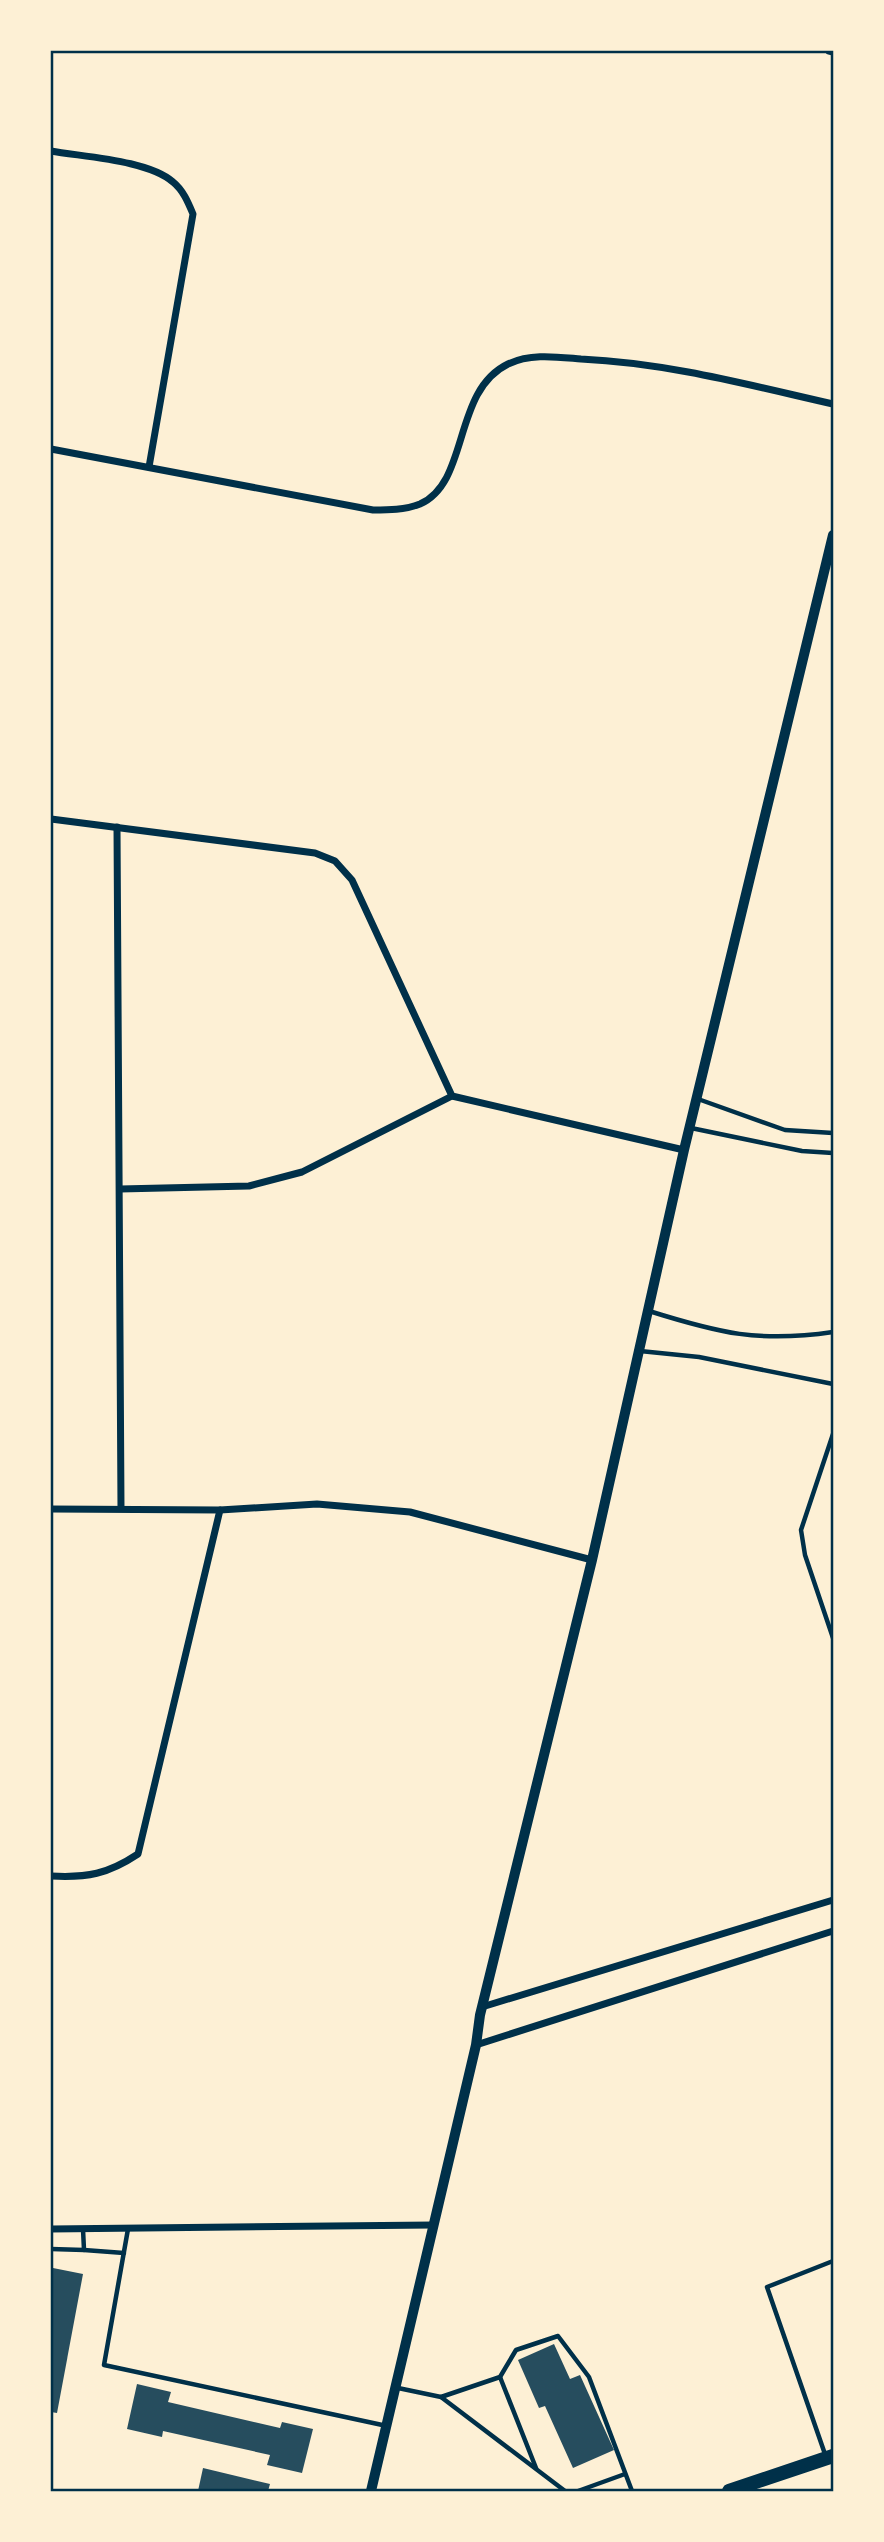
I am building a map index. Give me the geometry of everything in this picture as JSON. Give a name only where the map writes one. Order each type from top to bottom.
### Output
[{"type":"main road","points":[[729,2491],[830,2457]]},
{"type":"street","points":[[51,151],[143,168],[172,181],[187,198],[193,214],[149,467]]},
{"type":"street","points":[[51,449],[373,510],[401,509],[421,503],[435,493],[450,469],[462,427],[488,375],[510,362],[543,355],[674,367],[833,404]]},
{"type":"street","points":[[371,2491],[476,2045],[482,2007],[592,1560],[684,1150],[833,535]]},
{"type":"street","points":[[51,819],[315,853],[335,861],[352,880],[452,1096]]},
{"type":"street","points":[[117,827],[121,1508]]},
{"type":"street","points":[[120,1189],[249,1186],[302,1172],[452,1096],[684,1150]]},
{"type":"street","points":[[51,1509],[220,1510],[317,1504],[410,1512],[592,1560]]},
{"type":"street","points":[[51,1876],[69,1877],[113,1871],[138,1854],[220,1510]]},
{"type":"street","points":[[482,2007],[833,1900]]},
{"type":"street","points":[[476,2045],[833,1931]]},
{"type":"street","points":[[51,2230],[433,2225]]},
{"type":"lane","points":[[698,1099],[785,1130],[833,1133]]},
{"type":"lane","points":[[690,1128],[802,1151],[833,1153]]},
{"type":"lane","points":[[648,1311],[730,1335],[772,1338],[833,1332]]},
{"type":"lane","points":[[639,1351],[699,1357],[833,1384]]},
{"type":"lane","points":[[833,1434],[801,1530],[805,1555],[833,1638]]},
{"type":"lane","points":[[83,2229],[84,2250]]},
{"type":"lane","points":[[128,2229],[104,2365],[388,2426]]},
{"type":"lane","points":[[51,2249],[124,2253]]},
{"type":"lane","points":[[830,2457],[767,2287],[833,2261]]},
{"type":"lane","points":[[441,2398],[500,2377],[516,2350],[558,2336],[589,2376],[632,2491]]},
{"type":"lane","points":[[500,2377],[537,2470]]},
{"type":"lane","points":[[397,2388],[441,2398],[565,2491]]},
{"type":"lane","points":[[578,2491],[625,2474]]},
{"type":"building","points":[[53,2268],[83,2274],[57,2413],[51,2412]]},
{"type":"building","points":[[554,2344],[570,2379],[580,2375],[614,2450],[573,2468],[545,2406],[539,2408],[518,2360]]},
{"type":"building","points":[[137,2384],[171,2392],[168,2402],[280,2428],[282,2422],[313,2429],[302,2473],[267,2465],[270,2455],[163,2431],[162,2437],[127,2429]]},
{"type":"building","points":[[203,2468],[270,2484],[268,2491],[198,2491]]}]
